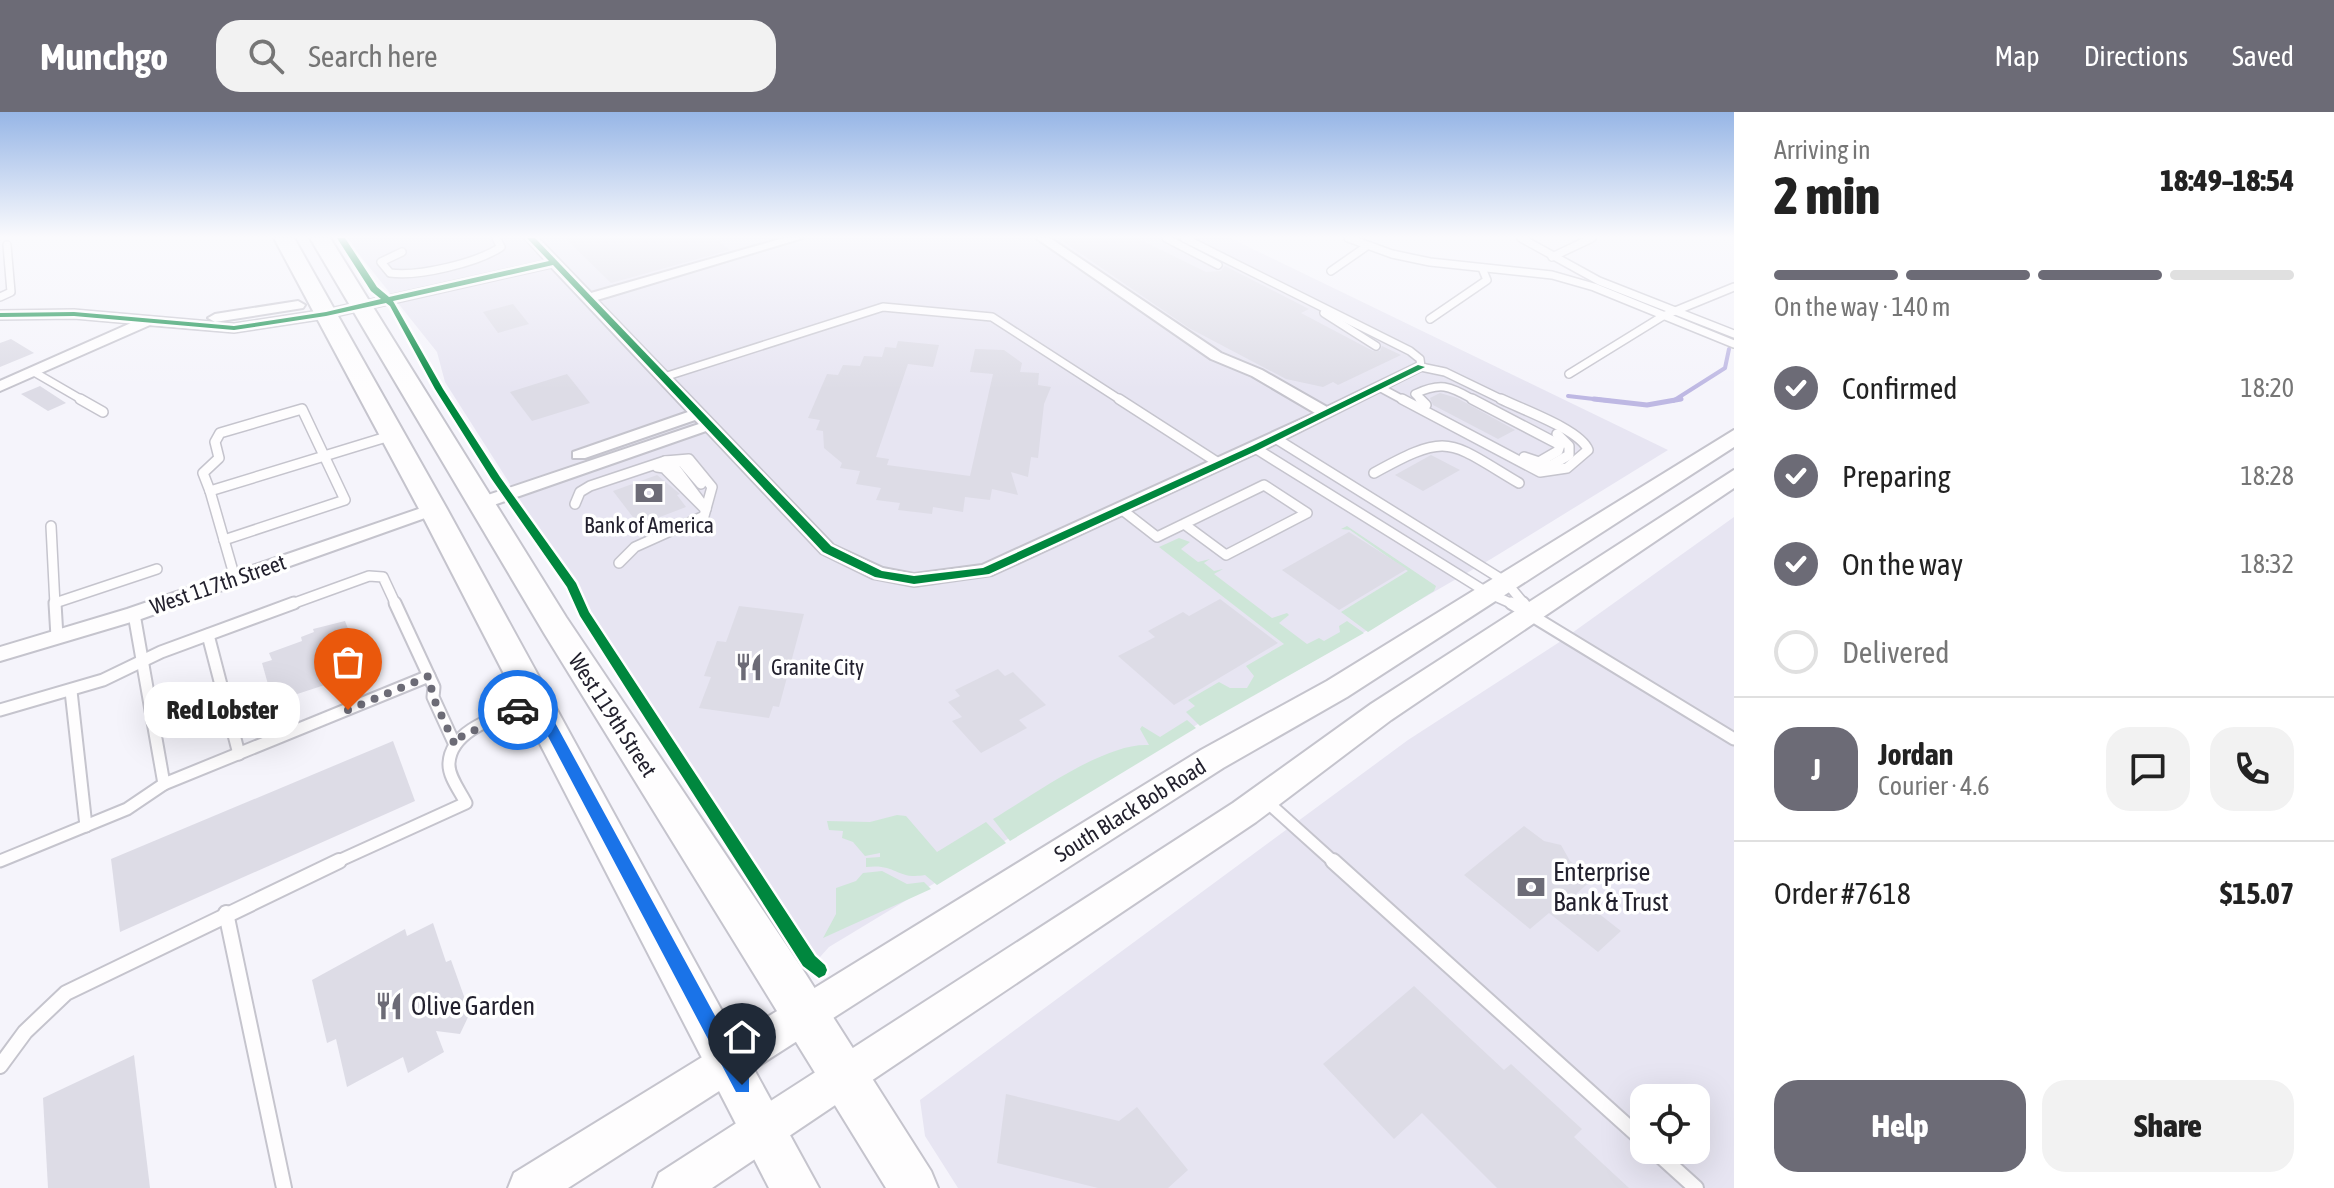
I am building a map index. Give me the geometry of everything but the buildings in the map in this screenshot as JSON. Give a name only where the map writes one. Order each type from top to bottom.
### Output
[{"type":"main road","name":"West 119th Street","points":[[327,288],[478,498],[555,625],[806,1014],[914,1188]]},
{"type":"main road","name":"West 119th Street","points":[[336,288],[367,388],[731,1063],[795,1188]]},
{"type":"main road","points":[[367,388],[405,431],[447,492],[456,500],[478,498]]},
{"type":"main road","name":"South Black Bob Road","points":[[529,1188],[1212,759],[1337,689],[1734,437]]},
{"type":"main road","points":[[674,1188],[1264,799],[1381,712],[1734,477]]},
{"type":"main road","points":[[433,509],[454,511],[468,521],[508,585],[555,625]]},
{"type":"street","points":[[0,315],[74,314],[234,328],[418,288]]},
{"type":"street","points":[[575,288],[827,549],[879,574],[914,580],[985,571],[1255,448],[1421,367]]},
{"type":"street","points":[[586,299],[623,288]]},
{"type":"street","points":[[1116,288],[1216,356],[1257,373],[1327,413]]},
{"type":"street","points":[[0,387],[147,321]]},
{"type":"street","points":[[478,498],[701,420]]},
{"type":"street","name":"West 117th Street","points":[[0,654],[134,614],[433,509]]},
{"type":"lane","points":[[1284,288],[1410,351],[1420,359],[1421,367],[1445,372],[1573,434],[1585,442],[1588,450],[1575,465],[1549,473],[1379,387]]},
{"type":"lane","points":[[1430,319],[1475,288]]},
{"type":"lane","points":[[1588,288],[1734,344]]},
{"type":"lane","points":[[1621,288],[1734,334]]},
{"type":"lane","points":[[1569,374],[1663,316],[1731,288]]},
{"type":"lane","points":[[1310,301],[1343,328],[1376,346]]},
{"type":"lane","points":[[661,378],[883,307],[992,317],[1220,464]]},
{"type":"lane","points":[[34,372],[103,412]]},
{"type":"lane","points":[[1457,428],[1460,423],[1414,396],[1439,384],[1560,445],[1558,451],[1534,462],[1502,445],[1489,445]]},
{"type":"lane","points":[[224,540],[345,500],[302,409],[220,433],[215,442],[219,458],[203,473],[235,578]]},
{"type":"lane","points":[[210,491],[393,435]]},
{"type":"lane","points":[[1275,438],[1530,612],[1734,739]]},
{"type":"lane","points":[[1374,473],[1428,446],[1440,445],[1454,448],[1519,483]]},
{"type":"lane","points":[[1255,448],[1497,587],[1530,612]]},
{"type":"lane","points":[[575,504],[580,492],[590,486],[665,461],[682,462],[705,489],[706,509],[700,520],[637,546],[623,554],[619,563]]},
{"type":"lane","points":[[648,466],[664,468],[690,498],[706,509]]},
{"type":"lane","points":[[1121,509],[1157,537],[1264,485],[1307,513],[1226,555],[1184,524]]},
{"type":"lane","points":[[51,526],[57,637]]},
{"type":"lane","points":[[55,603],[157,569]]},
{"type":"lane","points":[[0,710],[71,691],[141,665],[161,652],[369,576],[383,577],[429,676],[433,697],[455,745]]},
{"type":"lane","points":[[134,614],[164,784]]},
{"type":"lane","points":[[208,635],[239,754]]},
{"type":"lane","points":[[0,861],[127,809],[164,784],[429,676]]},
{"type":"lane","points":[[71,691],[86,826]]},
{"type":"lane","points":[[0,1066],[25,1032],[66,993],[226,913],[466,803],[449,766],[455,745],[462,736],[536,701]]},
{"type":"lane","points":[[1264,799],[1630,1128]]},
{"type":"lane","points":[[226,913],[284,1188]]},
{"type":"lane","points":[[1669,1164],[1696,1188]]},
{"type":"shaded area","points":[[386,288],[1334,288],[1668,450],[1491,559],[1208,718],[829,947],[820,957],[811,957],[445,382],[437,352]]},
{"type":"shaded area","points":[[1734,517],[1734,1188],[958,1188],[925,1136],[920,1100],[1408,740],[1558,643]]},
{"type":"green space","points":[[1347,526],[1436,586],[1434,591],[1368,632],[1341,612],[1408,571],[1350,530],[1341,529]]},
{"type":"green space","points":[[1179,538],[1190,542],[1181,549],[1198,562],[1210,559],[1204,563],[1214,571],[1223,569],[1214,574],[1272,618],[1287,613],[1289,615],[1279,623],[1307,644],[1319,638],[1324,641],[1340,632],[1339,626],[1347,621],[1364,633],[1200,726],[1186,712],[1195,706],[1188,700],[1219,682],[1230,688],[1247,688],[1254,676],[1246,666],[1284,644],[1159,547]]},
{"type":"green space","points":[[1187,720],[1196,728],[1010,841],[993,819],[1091,761],[1131,746],[1149,745],[1140,729],[1142,726],[1160,737]]},
{"type":"green space","points":[[897,815],[906,816],[937,852],[986,822],[1006,843],[937,885],[925,875],[908,875],[884,867],[866,867],[866,858],[880,857],[880,853],[865,856],[853,842],[842,838],[843,831],[829,830],[827,821],[870,822]]},
{"type":"green space","points":[[882,871],[907,884],[924,882],[931,889],[823,938],[836,914],[836,888],[856,881],[863,873]]},
{"type":"waterway","points":[[1674,400],[1725,368],[1729,349]]},
{"type":"waterway","points":[[1568,396],[1611,401]]},
{"type":"waterway","points":[[1594,399],[1647,405],[1674,400]]},
{"type":"waterway","points":[[1674,400],[1681,399]]},
{"type":"cycle path","points":[[373,288],[393,305],[439,389],[496,478],[572,586],[584,613],[809,961],[819,970]]},
{"type":"cycle path","points":[[0,315],[74,314],[234,328],[326,314],[440,288]]},
{"type":"cycle path","points":[[579,288],[827,549],[879,574],[914,580],[985,571],[1255,448],[1421,367]]},
{"type":"way so far","points":[[348,710],[429,676],[434,687],[433,697],[455,745],[462,736],[518,710]]},
{"type":"place","name":"Bank of America","points":[[649,493]]},
{"type":"place","name":"Granite City","points":[[749,667]]},
{"type":"place","name":"Red Lobster","points":[[348,710]]},
{"type":"place","name":"Enterprise Bank & Trust","points":[[1531,887]]},
{"type":"place","name":"Olive Garden","points":[[389,1006]]},
{"type":"route","points":[[518,710],[536,701],[742,1085]]}]
